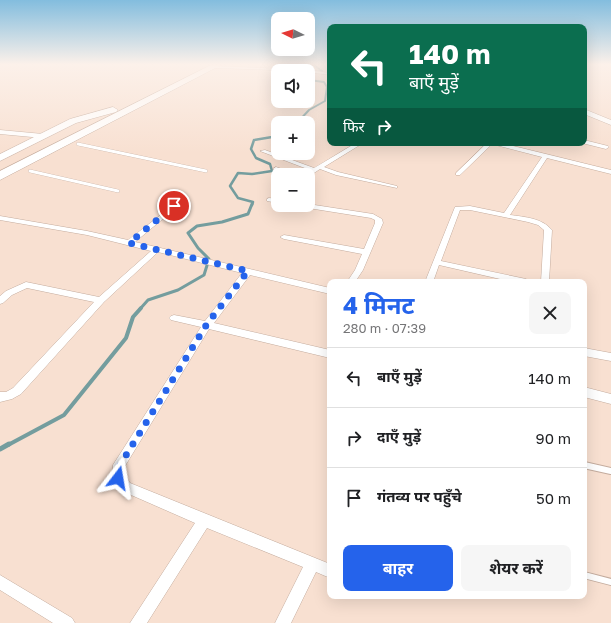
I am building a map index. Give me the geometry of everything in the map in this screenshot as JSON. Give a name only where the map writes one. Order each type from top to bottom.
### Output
[{"type":"highway","points":[[0,168],[117,108],[149,94]]},
{"type":"highway","points":[[3,180],[49,150],[159,94]]},
{"type":"highway","points":[[3,180],[30,171],[173,94]]},
{"type":"highway","points":[[0,158],[73,121],[117,108]]},
{"type":"street","points":[[587,112],[611,123]]},
{"type":"street","points":[[0,132],[43,136]]},
{"type":"street","points":[[587,143],[606,146]]},
{"type":"street","points":[[317,168],[355,146]]},
{"type":"street","points":[[458,174],[487,146]]},
{"type":"street","points":[[506,146],[611,172]]},
{"type":"street","points":[[263,151],[317,168],[395,187]]},
{"type":"street","points":[[506,216],[545,156]]},
{"type":"street","points":[[129,243],[174,206]]},
{"type":"street","points":[[315,207],[378,218],[379,223],[352,279]]},
{"type":"street","points":[[430,279],[457,208],[470,208],[540,223],[546,226],[548,230],[545,279]]},
{"type":"street","points":[[0,218],[87,233],[327,290]]},
{"type":"street","points":[[284,237],[366,252]]},
{"type":"street","points":[[0,397],[8,396],[17,391],[101,300],[156,250]]},
{"type":"street","points":[[436,262],[512,279]]},
{"type":"street","points":[[248,271],[207,324],[120,465],[118,478],[126,487],[327,570]]},
{"type":"street","points":[[0,301],[9,293],[26,285],[101,300]]},
{"type":"street","points":[[174,318],[207,324],[327,353]]},
{"type":"street","points":[[587,353],[611,357]]},
{"type":"street","points":[[587,393],[611,399]]},
{"type":"street","points":[[138,623],[204,520]]},
{"type":"street","points":[[283,623],[313,563]]},
{"type":"street","points":[[0,582],[67,623]]},
{"type":"lane","points":[[78,144],[206,171]]},
{"type":"lane","points":[[30,171],[118,191]]},
{"type":"lane","points":[[587,466],[611,470]]},
{"type":"lane","points":[[587,576],[611,582]]},
{"type":"waterway","points":[[315,107],[325,101],[326,94]]},
{"type":"waterway","points":[[303,116],[313,108]]},
{"type":"waterway","points":[[252,205],[253,202],[238,198],[230,186],[238,173],[252,174],[272,171],[270,164],[256,158],[251,149],[254,140],[271,137]]},
{"type":"waterway","points":[[140,309],[148,300],[178,290],[204,275],[209,259],[198,248],[188,233],[197,226],[222,222],[248,214],[252,204]]},
{"type":"waterway","points":[[8,445],[64,415],[126,338],[133,317],[141,308]]},
{"type":"waterway","points":[[0,449],[9,444]]},
{"type":"route","points":[[118,478],[120,465],[207,324],[248,271],[200,261],[129,243],[174,206]]}]
